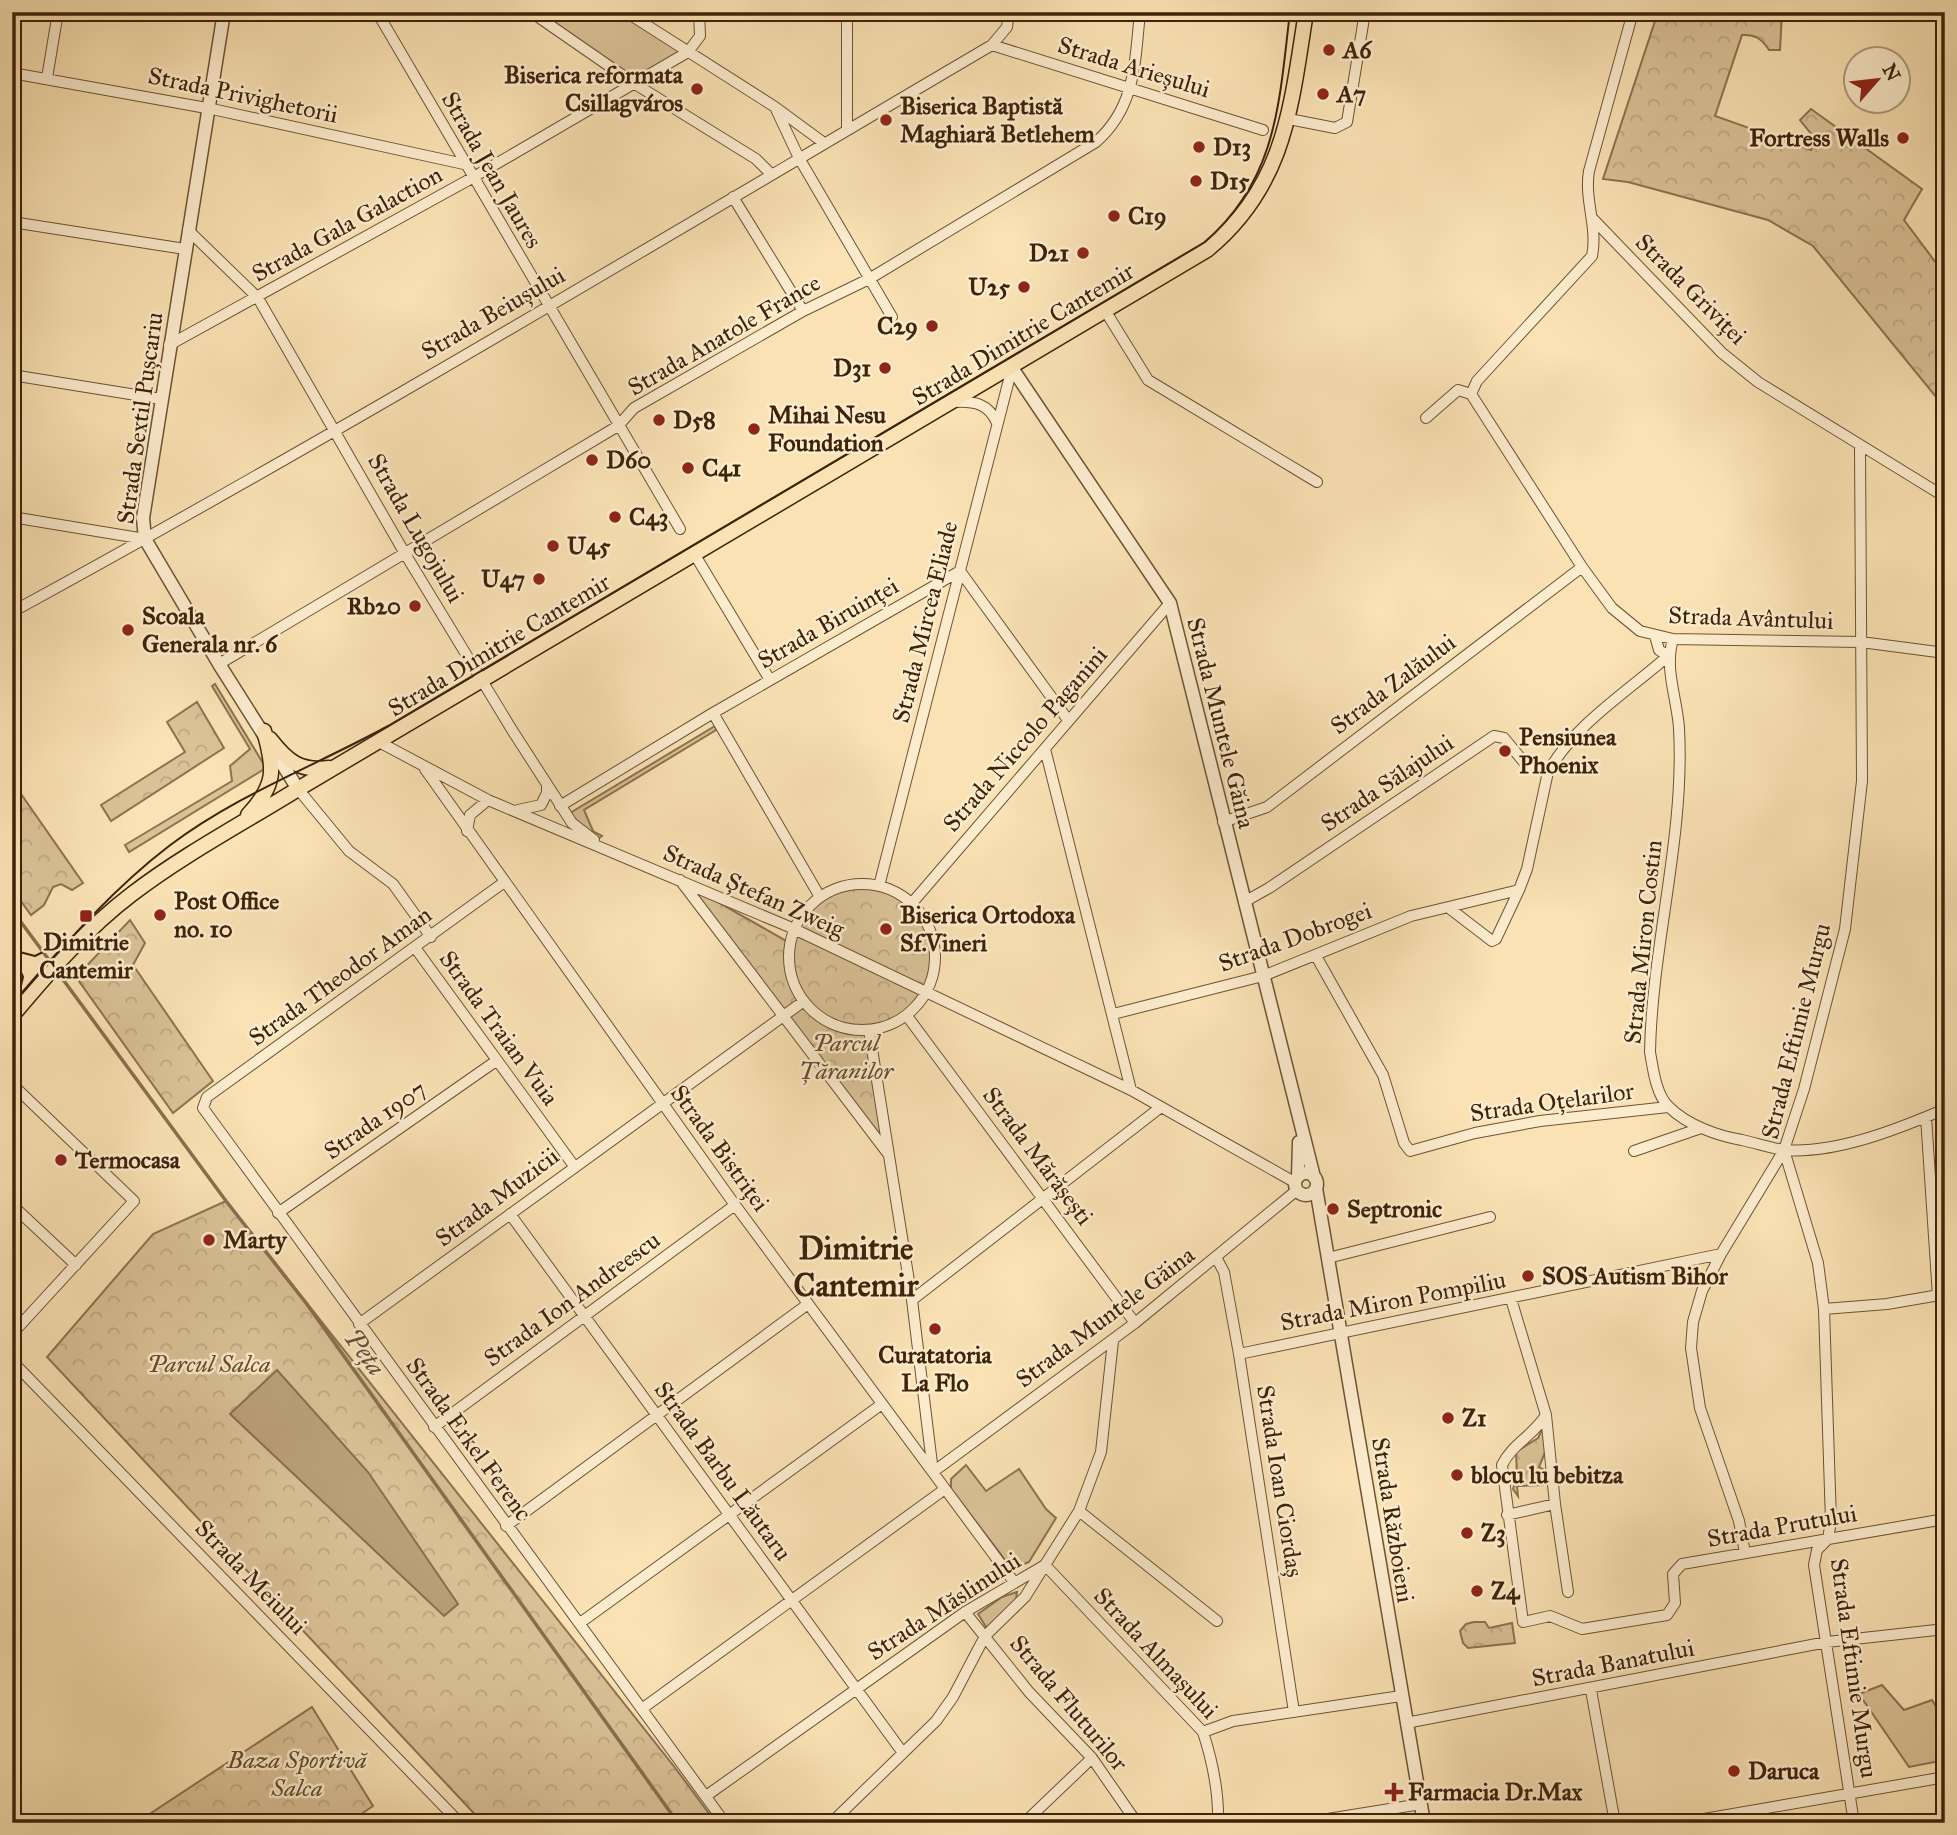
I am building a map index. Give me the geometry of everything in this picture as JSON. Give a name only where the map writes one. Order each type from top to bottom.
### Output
[{"type":"main road","name":"Strada Dimitrie Cantemir","points":[[12,1016],[66,955],[134,893],[298,789],[1194,259],[1237,223],[1264,183],[1278,155],[1289,119],[1306,12]]},
{"type":"main road","points":[[264,731],[295,766],[312,769],[337,766]]},
{"type":"main road","points":[[236,828],[270,784],[272,763],[264,731]]},
{"type":"street","points":[[47,78],[58,12]]},
{"type":"street","name":"Strada Sextil Pușcariu","points":[[224,12],[143,518],[145,539],[219,664],[264,731],[298,789]]},
{"type":"street","name":"Strada Jean Jaures","points":[[377,12],[547,307],[680,530]]},
{"type":"street","points":[[531,12],[635,84],[757,159],[771,174]]},
{"type":"street","points":[[626,12],[775,107],[824,143]]},
{"type":"street","points":[[688,52],[700,36],[699,12]]},
{"type":"street","points":[[847,12],[848,130]]},
{"type":"street","points":[[992,45],[1007,27],[1009,12]]},
{"type":"street","name":"Strada Anatole France","points":[[219,664],[618,426],[634,408],[803,311],[869,279],[1096,142],[1116,121],[1132,90],[1140,12]]},
{"type":"street","points":[[1289,119],[1335,128],[1347,122],[1365,12]]},
{"type":"street","points":[[1426,418],[1458,390],[1471,394],[1477,381],[1586,266],[1594,247],[1593,219],[1587,194],[1589,171],[1633,12]]},
{"type":"street","name":"Strada Beiușului","points":[[12,612],[145,539],[547,307],[992,45]]},
{"type":"street","name":"Strada Arieșului","points":[[992,45],[1263,130]]},
{"type":"street","name":"Strada Gala Galaction","points":[[170,345],[472,178],[688,52]]},
{"type":"street","name":"Strada Privighetorii","points":[[12,73],[207,108],[464,164]]},
{"type":"street","points":[[775,107],[799,158],[892,317]]},
{"type":"street","points":[[733,197],[803,311]]},
{"type":"street","name":"Strada Griviței","points":[[1593,219],[1723,353],[1758,382],[1945,497]]},
{"type":"street","points":[[12,222],[185,249]]},
{"type":"street","name":"Strada Lugojului","points":[[188,230],[258,298],[404,552],[546,785],[580,830],[606,848]]},
{"type":"street","points":[[1106,312],[1148,380],[1317,482]]},
{"type":"street","name":"Strada Mircea Eliade","points":[[879,886],[1012,368]]},
{"type":"street","name":"Strada Muntele Găina","points":[[1012,368],[1170,603],[1299,1127],[1315,1182],[1311,1193],[1298,1186]]},
{"type":"street","points":[[12,375],[161,399]]},
{"type":"street","name":"Strada Avântului","points":[[1471,394],[1582,567],[1621,618],[1655,636],[1673,639],[1861,642],[1940,653]]},
{"type":"street","points":[[955,402],[972,401],[982,405],[997,424]]},
{"type":"street","name":"Strada Eftimie Murgu","points":[[1854,1823],[1814,1565],[1817,1550],[1828,1539],[1831,1521],[1824,1310],[1818,1263],[1784,1150],[1804,1089],[1845,929],[1862,781],[1860,447]]},
{"type":"street","points":[[12,517],[145,539]]},
{"type":"street","points":[[695,555],[770,680]]},
{"type":"street","name":"Strada Zalăului","points":[[1223,822],[1248,817],[1267,807],[1582,567]]},
{"type":"street","points":[[960,571],[1068,720]]},
{"type":"street","name":"Strada Biruinței","points":[[560,806],[713,713],[960,571]]},
{"type":"street","name":"Strada Niccolo Paganini","points":[[912,903],[1170,603]]},
{"type":"street","name":"Strada Miron Costin","points":[[1655,636],[1659,649],[1668,656]]},
{"type":"street","name":"Strada Miron Costin","points":[[1668,1107],[1654,1076],[1650,1052],[1679,804],[1679,726],[1668,656],[1673,639]]},
{"type":"street","points":[[1940,653],[1945,659]]},
{"type":"street","points":[[1449,908],[1492,941],[1496,939],[1527,869],[1548,772],[1565,746],[1668,656]]},
{"type":"street","points":[[713,713],[820,897]]},
{"type":"street","name":"Strada Sălajului","points":[[1244,902],[1269,888],[1494,736],[1504,738],[1528,767],[1548,772]]},
{"type":"street","name":"Strada Ștefan Zweig","points":[[379,742],[488,800],[794,929],[1131,1090],[1298,1186]]},
{"type":"street","points":[[1045,749],[1131,1090]]},
{"type":"street","name":"Strada Bistriței","points":[[423,767],[503,883],[735,1205],[1014,1582]]},
{"type":"street","points":[[514,810],[541,805],[547,793],[546,785]]},
{"type":"street","points":[[298,789],[349,851],[393,884],[431,937]]},
{"type":"street","points":[[467,831],[470,815],[488,800]]},
{"type":"street","points":[[679,880],[891,1158]]},
{"type":"street","name":"Strada Theodor Aman","points":[[202,1103],[503,883]]},
{"type":"street","points":[[848,885],[879,886],[912,903],[928,925],[934,945],[935,965],[927,992],[907,1016],[889,1026],[869,1030],[848,1029],[829,1023],[804,1001],[790,968],[790,943],[794,929],[805,911],[820,897],[848,885]]},
{"type":"street","name":"Strada Dobrogei","points":[[1113,1014],[1263,976],[1411,916],[1519,890]]},
{"type":"street","name":"Strada Traian Vuia","points":[[416,949],[574,1166]]},
{"type":"street","name":"Strada Oțelarilor","points":[[1316,956],[1383,1075],[1404,1143],[1410,1151],[1475,1133],[1540,1121],[1668,1107]]},
{"type":"street","points":[[661,1102],[804,1001]]},
{"type":"street","name":"Strada Mărășești","points":[[907,1016],[1135,1323]]},
{"type":"street","points":[[869,1030],[912,1300],[933,1472]]},
{"type":"street","name":"Strada 1907","points":[[278,1213],[496,1061]]},
{"type":"street","points":[[12,1084],[134,1201],[12,1334]]},
{"type":"street","name":"Strada Muzicii","points":[[359,1324],[661,1102]]},
{"type":"street","name":"Strada Erkel Ferenc","points":[[202,1103],[206,1113],[278,1213],[725,1823]]},
{"type":"street","points":[[912,1300],[1161,1107]]},
{"type":"street","points":[[1668,1107],[1701,1128],[1726,1137],[1784,1150],[1820,1148],[1858,1139],[1945,1109]]},
{"type":"street","points":[[1824,1310],[1941,1295],[1926,1117]]},
{"type":"street","name":"Strada Muntele Găina","points":[[933,1472],[1113,1341],[1217,1259],[1298,1186],[1299,1127]]},
{"type":"street","points":[[1634,1150],[1701,1128]]},
{"type":"street","points":[[1745,1553],[1739,1521],[1700,1408],[1691,1349],[1693,1322],[1702,1291],[1721,1254],[1784,1150]]},
{"type":"street","points":[[1298,1186],[1304,1173],[1315,1182]]},
{"type":"street","name":"Strada Războieni","points":[[1315,1182],[1424,1823]]},
{"type":"street","name":"Strada Războieni","points":[[1298,1186],[1321,1224]]},
{"type":"street","points":[[12,1205],[76,1265]]},
{"type":"street","name":"Strada Ion Andreescu","points":[[434,1427],[735,1205]]},
{"type":"street","name":"Strada Barbu Lăutaru","points":[[510,1214],[903,1753]]},
{"type":"street","points":[[1328,1258],[1490,1217]]},
{"type":"street","name":"Strada Miron Pompiliu","points":[[1239,1354],[1721,1254]]},
{"type":"street","name":"Strada Ioan Ciordaș","points":[[1217,1259],[1224,1272],[1239,1354],[1294,1712]]},
{"type":"street","points":[[1511,1299],[1546,1415],[1568,1592]]},
{"type":"street","points":[[506,1526],[808,1304]]},
{"type":"street","name":"Strada Măslinului","points":[[706,1796],[965,1612],[1045,1565],[1079,1511],[1101,1452],[1113,1341]]},
{"type":"street","name":"Strada Meiului","points":[[12,1361],[460,1823]]},
{"type":"street","points":[[580,1623],[882,1404]]},
{"type":"street","points":[[1546,1415],[1537,1429],[1510,1449],[1502,1465],[1507,1515],[1555,1504]]},
{"type":"street","points":[[643,1708],[945,1489]]},
{"type":"street","points":[[1079,1511],[1217,1621]]},
{"type":"street","name":"Strada Prutului","points":[[1507,1515],[1523,1622],[1550,1616],[1582,1629],[1667,1615],[1675,1603],[1675,1569],[1682,1564],[1945,1520]]},
{"type":"street","points":[[831,1823],[945,1709],[985,1636],[1025,1597],[1045,1565]]},
{"type":"street","name":"Strada Almașului","points":[[1045,1565],[1203,1732],[1215,1774],[1218,1823]]},
{"type":"street","name":"Strada Fluturilor","points":[[965,1612],[1029,1692],[1092,1758],[1137,1823]]},
{"type":"street","name":"Strada Banatului","points":[[1406,1723],[1591,1690],[1827,1642],[1945,1629]]},
{"type":"street","points":[[1591,1690],[1615,1823]]},
{"type":"street","points":[[1203,1732],[1233,1721],[1401,1696]]},
{"type":"street","points":[[1024,1823],[1092,1758]]},
{"type":"street","points":[[1681,1823],[1945,1777]]},
{"type":"street","points":[[1303,1823],[1420,1804]]},
{"type":"green space","points":[[531,12],[626,12],[688,52],[635,84]]},
{"type":"green space","points":[[1658,12],[1782,12],[1780,50],[1769,50],[1758,38],[1742,35],[1715,116],[1811,150],[1816,140],[1800,120],[1811,109],[1922,189],[1904,220],[1945,275],[1945,408],[1813,246],[1768,220],[1628,182],[1603,179]]},
{"type":"green space","points":[[215,684],[266,768],[129,852],[125,845],[232,781],[230,766],[250,749],[212,686]]},
{"type":"green space","points":[[197,702],[224,748],[111,821],[101,805],[185,752],[167,722]]},
{"type":"green space","points":[[715,726],[716,730],[584,810],[593,831],[602,836],[598,839],[579,825],[570,813]]},
{"type":"green space","points":[[12,781],[83,883],[72,890],[61,884],[53,887],[44,905],[31,915],[12,889]]},
{"type":"green space","name":"Parcul Țăranilor","points":[[679,880],[790,943],[810,905],[836,888],[866,884],[882,887],[909,901],[920,912],[931,931],[936,950],[935,968],[929,985],[919,1001],[905,1014],[869,1031],[891,1158]]},
{"type":"green space","points":[[130,920],[145,943],[133,965],[213,1081],[173,1113],[76,977]]},
{"type":"green space","name":"Parcul Salca","points":[[226,1201],[716,1823],[483,1823],[47,1357],[153,1234]]},
{"type":"green space","points":[[1545,1424],[1546,1450],[1539,1467],[1546,1471],[1549,1479],[1543,1485],[1517,1486],[1518,1496],[1513,1489],[1517,1476],[1516,1452],[1538,1438]]},
{"type":"green space","points":[[966,1465],[986,1491],[1019,1469],[1046,1509],[1056,1518],[1029,1562],[1012,1569],[951,1489],[951,1479]]},
{"type":"green space","points":[[1017,1592],[1016,1599],[991,1626],[986,1627],[978,1614],[1002,1597]]},
{"type":"green space","points":[[1485,1622],[1489,1628],[1512,1623],[1515,1643],[1468,1648],[1463,1643],[1460,1631],[1466,1624]]},
{"type":"green space","points":[[1882,1685],[1904,1710],[1932,1700],[1945,1721],[1945,1760],[1909,1767],[1859,1694]]},
{"type":"green space","name":"Baza Sportivă Salca","points":[[312,1707],[373,1806],[348,1823],[136,1823]]},
{"type":"shaded area","points":[[277,1370],[368,1472],[458,1604],[444,1616],[230,1414]]},
{"type":"waterway","name":"Peța","points":[[12,910],[52,964]]},
{"type":"waterway","name":"Peța","points":[[56,970],[226,1201],[306,1303],[678,1823]]},
{"type":"tram line","points":[[12,1005],[126,882],[169,846],[221,811],[388,726],[1205,242],[1248,192],[1261,165],[1278,107],[1290,12]]},
{"type":"tram line","points":[[12,950],[35,956],[59,944]]},
{"type":"tram line","points":[[12,951],[23,977],[19,994]]},
{"type":"place","name":"A6","points":[[1329,50]]},
{"type":"place","name":"Biserica reformata Csillagváros","points":[[697,89]]},
{"type":"place","name":"A7","points":[[1323,94]]},
{"type":"place","name":"Biserica Baptistă Maghiară Betlehem","points":[[886,120]]},
{"type":"place","name":"Fortress Walls","points":[[1903,138]]},
{"type":"place","name":"D13","points":[[1199,147]]},
{"type":"place","name":"D15","points":[[1196,181]]},
{"type":"place","name":"C19","points":[[1114,216]]},
{"type":"place","name":"D21","points":[[1083,253]]},
{"type":"place","name":"U25","points":[[1024,287]]},
{"type":"place","name":"C29","points":[[932,326]]},
{"type":"place","name":"D31","points":[[885,368]]},
{"type":"place","name":"D58","points":[[659,420]]},
{"type":"place","name":"Mihai Nesu Foundation","points":[[754,429]]},
{"type":"place","name":"D60","points":[[592,460]]},
{"type":"place","name":"C41","points":[[688,468]]},
{"type":"place","name":"C43","points":[[615,517]]},
{"type":"place","name":"U45","points":[[553,546]]},
{"type":"place","name":"U47","points":[[539,579]]},
{"type":"place","name":"Rb20","points":[[415,606]]},
{"type":"place","name":"Scoala Generala nr. 6","points":[[128,630]]},
{"type":"place","name":"Pensiunea Phoenix","points":[[1505,751]]},
{"type":"place","name":"Post Office no. 10","points":[[160,915]]},
{"type":"place","name":"Dimitrie Cantemir","points":[[86,916]]},
{"type":"place","name":"Biserica Ortodoxa Sf.Vineri","points":[[886,929]]},
{"type":"place","name":"Termocasa","points":[[61,1160]]},
{"type":"place","name":"Septronic","points":[[1333,1209]]},
{"type":"place","name":"Marty","points":[[209,1240]]},
{"type":"place","name":"SOS Autism Bihor","points":[[1528,1276]]},
{"type":"place","name":"Curatatoria La Flo","points":[[935,1329]]},
{"type":"place","name":"Z1","points":[[1448,1418]]},
{"type":"place","name":"blocu lu bebitza","points":[[1457,1475]]},
{"type":"place","name":"Z3","points":[[1467,1533]]},
{"type":"place","name":"Z4","points":[[1477,1591]]},
{"type":"place","name":"Daruca","points":[[1734,1771]]},
{"type":"place","name":"Farmacia Dr.Max","points":[[1394,1792]]},
{"type":"district","name":"Dimitrie Cantemir","points":[[856,1266]]}]
